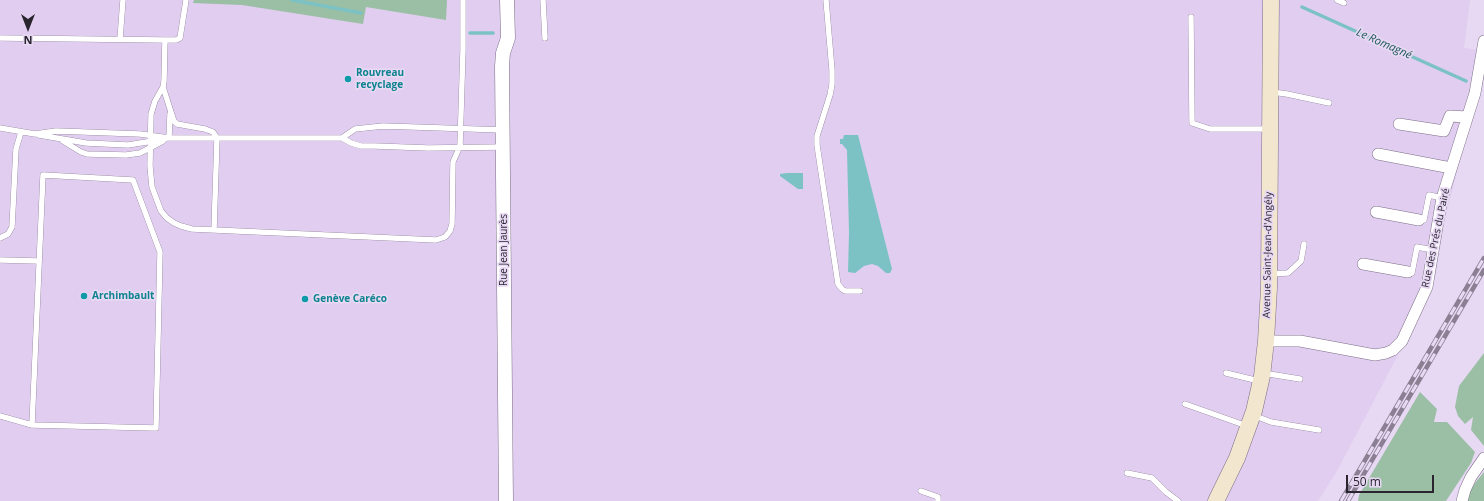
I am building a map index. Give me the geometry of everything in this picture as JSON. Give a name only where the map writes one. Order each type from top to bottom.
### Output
[{"type":"main road","name":"Avenue Saint-Jean-d'Angély","points":[[1216,501],[1237,458],[1251,421],[1261,377],[1266,341],[1269,274],[1270,0]]},
{"type":"street","name":"Rue Jean Jaurès","points":[[506,501],[502,66],[503,53],[508,38],[508,0]]},
{"type":"street","name":"Rue des Prés du Pairé","points":[[1266,341],[1300,341],[1375,355],[1393,350],[1402,341],[1427,287],[1442,198],[1478,80],[1484,41]]},
{"type":"street","points":[[1399,124],[1444,131],[1450,116],[1467,117]]},
{"type":"street","points":[[1378,154],[1451,168]]},
{"type":"street","points":[[1376,212],[1419,220]]},
{"type":"street","points":[[1363,264],[1408,272]]},
{"type":"street","points":[[1462,501],[1471,477],[1484,458]]},
{"type":"lane","points":[[120,39],[123,0]]},
{"type":"lane","points":[[0,38],[176,40],[180,38],[186,0]]},
{"type":"lane","points":[[165,40],[165,74],[163,87],[152,108],[150,166],[152,187],[161,210],[174,223],[192,229],[436,240],[445,237],[450,231],[452,224],[453,162],[460,146],[463,0]]},
{"type":"lane","points":[[543,0],[545,38]]},
{"type":"lane","points":[[826,0],[832,84],[817,136],[817,146],[838,284],[845,290],[860,290]]},
{"type":"lane","points":[[1337,0],[1344,3]]},
{"type":"lane","points":[[1191,17],[1192,123],[1210,129],[1269,129]]},
{"type":"lane","points":[[163,87],[174,121],[177,124],[205,129],[213,132],[217,138],[214,230]]},
{"type":"lane","points":[[1269,92],[1287,94],[1329,103]]},
{"type":"lane","points":[[169,138],[171,112]]},
{"type":"lane","points":[[342,138],[355,129],[368,127],[398,126],[503,130]]},
{"type":"lane","points":[[0,128],[86,143],[150,145]]},
{"type":"lane","points":[[36,134],[56,130],[140,134],[169,138],[342,138],[361,146],[428,148],[460,146],[503,147]]},
{"type":"lane","points":[[0,238],[8,234],[12,227],[16,149],[21,132]]},
{"type":"lane","points":[[60,139],[87,154],[134,155],[150,145],[169,138]]},
{"type":"lane","points":[[0,416],[32,425],[156,428],[160,252],[133,180],[42,175],[32,425]]},
{"type":"lane","points":[[1419,220],[1424,220],[1429,195],[1442,198]]},
{"type":"lane","points":[[1269,274],[1288,273],[1301,261],[1304,244]]},
{"type":"lane","points":[[1408,272],[1412,273],[1417,247],[1433,250]]},
{"type":"lane","points":[[0,260],[38,261]]},
{"type":"lane","points":[[1226,373],[1300,380]]},
{"type":"lane","points":[[1185,404],[1251,421],[1271,422],[1319,430]]},
{"type":"lane","points":[[1127,473],[1152,478],[1166,492],[1178,501]]},
{"type":"lane","points":[[921,491],[938,497],[938,501]]},
{"type":"shaded area","points":[[0,0],[1470,0],[1464,48],[1484,51],[1484,78],[1471,118],[1444,222],[1436,275],[1422,309],[1337,471],[1318,501],[0,501]]},
{"type":"shaded area","points":[[194,0],[447,0],[446,20],[366,7],[363,24],[242,5],[193,3]]},
{"type":"shaded area","points":[[844,135],[858,135],[892,269],[890,273],[886,273],[878,266],[872,264],[864,266],[855,273],[848,272],[849,233],[847,150],[842,144],[840,144],[840,139],[843,139]]},
{"type":"shaded area","points":[[803,173],[803,189],[798,189],[780,176],[780,174]]},
{"type":"shaded area","points":[[1484,353],[1484,446],[1471,430],[1473,417],[1465,424],[1458,416],[1455,407],[1459,386]]},
{"type":"shaded area","points":[[1420,392],[1437,409],[1434,422],[1447,422],[1475,452],[1471,463],[1446,501],[1358,501],[1359,495]]},
{"type":"shaded area","points":[[1484,472],[1484,501],[1468,501],[1470,491]]},
{"type":"waterway","name":"Le Romagné","points":[[292,0],[361,13]]},
{"type":"waterway","name":"Le Romagné","points":[[1302,7],[1466,81]]},
{"type":"waterway","name":"Le Romagné","points":[[470,33],[493,33]]},
{"type":"railway","points":[[1341,501],[1484,258]]},
{"type":"railway","points":[[1348,501],[1484,270]]},
{"type":"place","name":"Rouvreau recyclage","points":[[348,79]]},
{"type":"place","name":"Archimbault","points":[[84,296]]},
{"type":"place","name":"Genève Caréco","points":[[305,299]]}]
